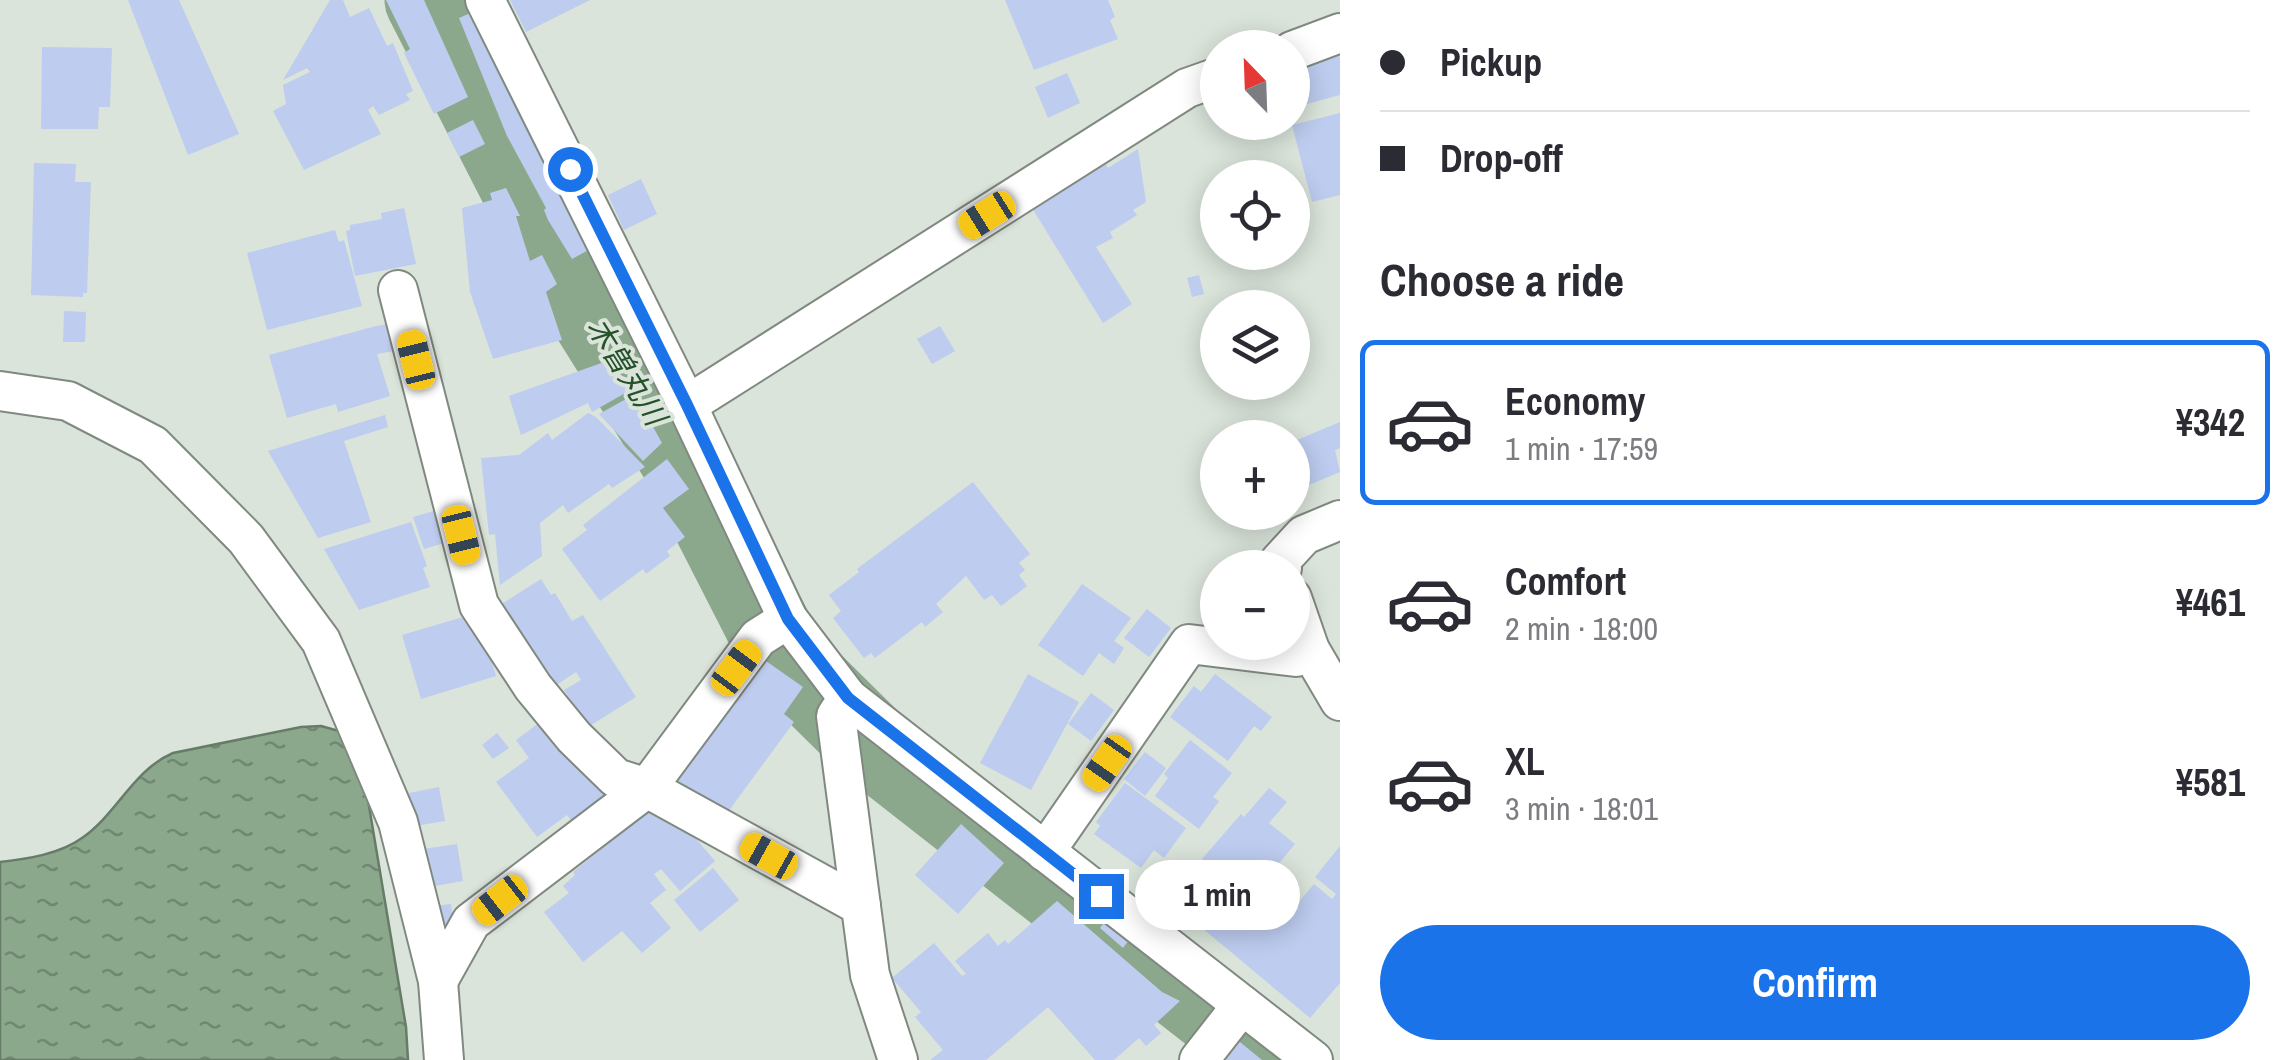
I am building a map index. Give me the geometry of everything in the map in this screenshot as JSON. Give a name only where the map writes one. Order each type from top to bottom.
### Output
[{"type":"street","points":[[485,0],[687,405],[788,619],[848,698],[1313,1060]]},
{"type":"street","points":[[1310,44],[1340,34]]},
{"type":"street","points":[[687,405],[1187,88],[1200,84]]},
{"type":"street","points":[[398,290],[479,605],[533,687],[574,737],[616,778],[647,788],[861,906]]},
{"type":"street","points":[[0,390],[68,401],[153,445],[246,540],[322,640],[398,822],[438,981],[444,1060]]},
{"type":"street","points":[[1290,550],[1304,535],[1340,520]]},
{"type":"street","points":[[438,981],[471,922],[647,788],[758,638],[788,619]]},
{"type":"street","points":[[1045,852],[1190,644],[1200,645]]},
{"type":"street","points":[[1310,650],[1340,701]]},
{"type":"street","points":[[848,698],[836,716],[870,975],[898,1060]]},
{"type":"street","points":[[1199,1060],[1242,1005]]},
{"type":"water","points":[[321,726],[339,731],[367,794],[406,1027],[408,1060],[0,1060],[0,862],[43,855],[73,844],[105,817],[147,770],[173,753]]},
{"type":"building","points":[[128,0],[179,0],[239,134],[188,155]]},
{"type":"building","points":[[330,0],[343,0],[350,17],[369,8],[387,46],[393,43],[413,91],[406,94],[410,100],[379,115],[373,106],[368,110],[381,134],[304,170],[273,111],[286,104],[283,85],[310,72],[307,68],[283,80]]},
{"type":"building","points":[[386,0],[424,0],[468,97],[434,114],[404,53],[410,49]]},
{"type":"building","points":[[510,0],[590,0],[526,32]]},
{"type":"building","points":[[1005,0],[1108,0],[1115,17],[1110,20],[1118,39],[1034,70]]},
{"type":"building","points":[[475,11],[594,247],[572,259],[507,136],[459,18]]},
{"type":"building","points":[[42,47],[112,48],[110,107],[99,107],[98,129],[41,129]]},
{"type":"building","points":[[1340,56],[1340,95],[1310,103],[1310,64]]},
{"type":"building","points":[[1067,73],[1080,103],[1048,118],[1035,87]]},
{"type":"building","points":[[1340,113],[1340,195],[1312,202],[1310,160],[1301,160],[1296,140],[1310,140],[1310,120]]},
{"type":"building","points":[[473,120],[485,144],[459,157],[447,133]]},
{"type":"building","points":[[1138,149],[1146,202],[1133,210],[1137,215],[1110,232],[1113,238],[1096,247],[1132,304],[1103,323],[1032,208],[1105,163],[1108,168]]},
{"type":"building","points":[[34,163],[76,164],[75,182],[91,182],[87,293],[83,297],[31,295]]},
{"type":"building","points":[[641,179],[657,214],[624,230],[608,195]]},
{"type":"building","points":[[506,188],[520,216],[516,216],[530,261],[542,255],[557,284],[546,292],[562,340],[493,359],[470,292],[462,208],[492,200],[490,193]]},
{"type":"building","points":[[404,208],[416,264],[355,276],[346,231],[350,225],[382,219],[381,213]]},
{"type":"building","points":[[335,230],[339,242],[344,240],[362,306],[267,330],[247,253]]},
{"type":"building","points":[[1199,275],[1203,290],[1200,295],[1192,297],[1187,278]]},
{"type":"building","points":[[64,311],[86,312],[85,342],[63,342]]},
{"type":"building","points":[[401,322],[405,349],[377,354],[390,396],[338,412],[336,404],[287,418],[269,355]]},
{"type":"building","points":[[940,326],[955,351],[932,364],[917,339]]},
{"type":"building","points":[[607,361],[634,388],[592,412],[588,403],[521,435],[509,396]]},
{"type":"building","points":[[635,394],[662,443],[643,461],[599,414]]},
{"type":"building","points":[[588,413],[645,467],[612,488],[609,484],[568,513],[563,505],[540,523],[542,556],[500,585],[495,534],[489,535],[481,458],[519,455],[548,433],[552,440]]},
{"type":"building","points":[[385,415],[388,427],[344,441],[371,522],[318,538],[268,451]]},
{"type":"building","points":[[1340,422],[1340,448],[1335,450],[1340,472],[1310,484],[1310,434]]},
{"type":"building","points":[[667,459],[689,489],[663,508],[685,537],[667,551],[670,556],[646,574],[643,569],[600,601],[562,549],[587,530],[583,525]]},
{"type":"building","points":[[973,482],[1030,554],[1019,563],[1025,570],[1019,575],[1027,586],[1001,606],[992,595],[984,600],[966,576],[936,604],[943,612],[925,627],[922,622],[875,658],[871,653],[864,658],[833,618],[841,611],[829,595],[859,572],[857,569]]},
{"type":"building","points":[[444,508],[454,540],[424,549],[413,517]]},
{"type":"building","points":[[411,522],[427,566],[423,568],[430,587],[359,610],[324,549]]},
{"type":"building","points":[[541,579],[572,621],[583,615],[636,697],[588,727],[564,690],[581,680],[576,672],[552,688],[500,605]]},
{"type":"building","points":[[1082,584],[1131,618],[1114,641],[1124,648],[1114,664],[1099,653],[1083,676],[1038,645]]},
{"type":"building","points":[[1147,609],[1171,628],[1149,657],[1124,638]]},
{"type":"building","points":[[477,613],[496,676],[421,699],[402,635]]},
{"type":"building","points":[[766,661],[803,687],[784,714],[794,722],[725,816],[672,778],[685,761],[690,764]]},
{"type":"building","points":[[1028,674],[1079,702],[1031,790],[980,763]]},
{"type":"building","points":[[1215,674],[1272,717],[1261,731],[1254,726],[1228,761],[1170,717],[1194,686],[1201,692]]},
{"type":"building","points":[[1091,693],[1114,710],[1091,741],[1068,724]]},
{"type":"building","points":[[543,720],[611,796],[573,823],[567,815],[537,837],[496,782],[529,758],[516,740]]},
{"type":"building","points":[[497,733],[509,748],[493,759],[482,745]]},
{"type":"building","points":[[1190,740],[1232,773],[1213,797],[1219,801],[1199,829],[1155,796],[1168,778],[1164,774]]},
{"type":"building","points":[[1145,752],[1166,768],[1145,796],[1124,779]]},
{"type":"building","points":[[1125,783],[1186,828],[1164,858],[1154,850],[1141,868],[1094,834],[1100,826],[1096,822]]},
{"type":"building","points":[[439,787],[445,821],[415,826],[409,793]]},
{"type":"building","points":[[1269,788],[1287,802],[1269,823],[1295,844],[1245,904],[1276,929],[1314,884],[1332,899],[1336,894],[1315,877],[1340,846],[1340,983],[1310,1018],[1172,903],[1206,862],[1202,859]]},
{"type":"building","points":[[667,805],[715,861],[680,891],[661,869],[654,874],[666,890],[650,903],[671,928],[642,953],[622,931],[583,962],[544,912],[569,893],[563,886],[575,875],[573,872],[655,806]]},
{"type":"building","points":[[961,824],[1004,863],[958,914],[915,875]]},
{"type":"building","points":[[457,844],[463,881],[423,888],[417,850]]},
{"type":"building","points":[[713,868],[739,900],[700,932],[674,900]]},
{"type":"building","points":[[1057,901],[1162,992],[1180,1001],[1154,1025],[1161,1033],[1146,1046],[1139,1038],[1114,1060],[1095,1060],[1048,1007],[986,1060],[930,1060],[943,1050],[915,1017],[921,1012],[892,978],[934,943],[962,976],[966,974],[955,961],[988,933],[998,946],[1005,940],[1008,944]]},
{"type":"building","points":[[451,904],[454,929],[430,932],[426,907]]},
{"type":"building","points":[[1106,920],[1129,940],[1123,948],[1100,928]]},
{"type":"building","points":[[1235,1038],[1262,1060],[1218,1060]]},
{"type":"waterway","name":"木曽丸川","points":[[427,0],[567,274],[683,460],[779,648],[797,671],[871,744],[1275,1060]]},
{"type":"route","points":[[570,169],[788,619],[848,698],[1101,896]]}]
